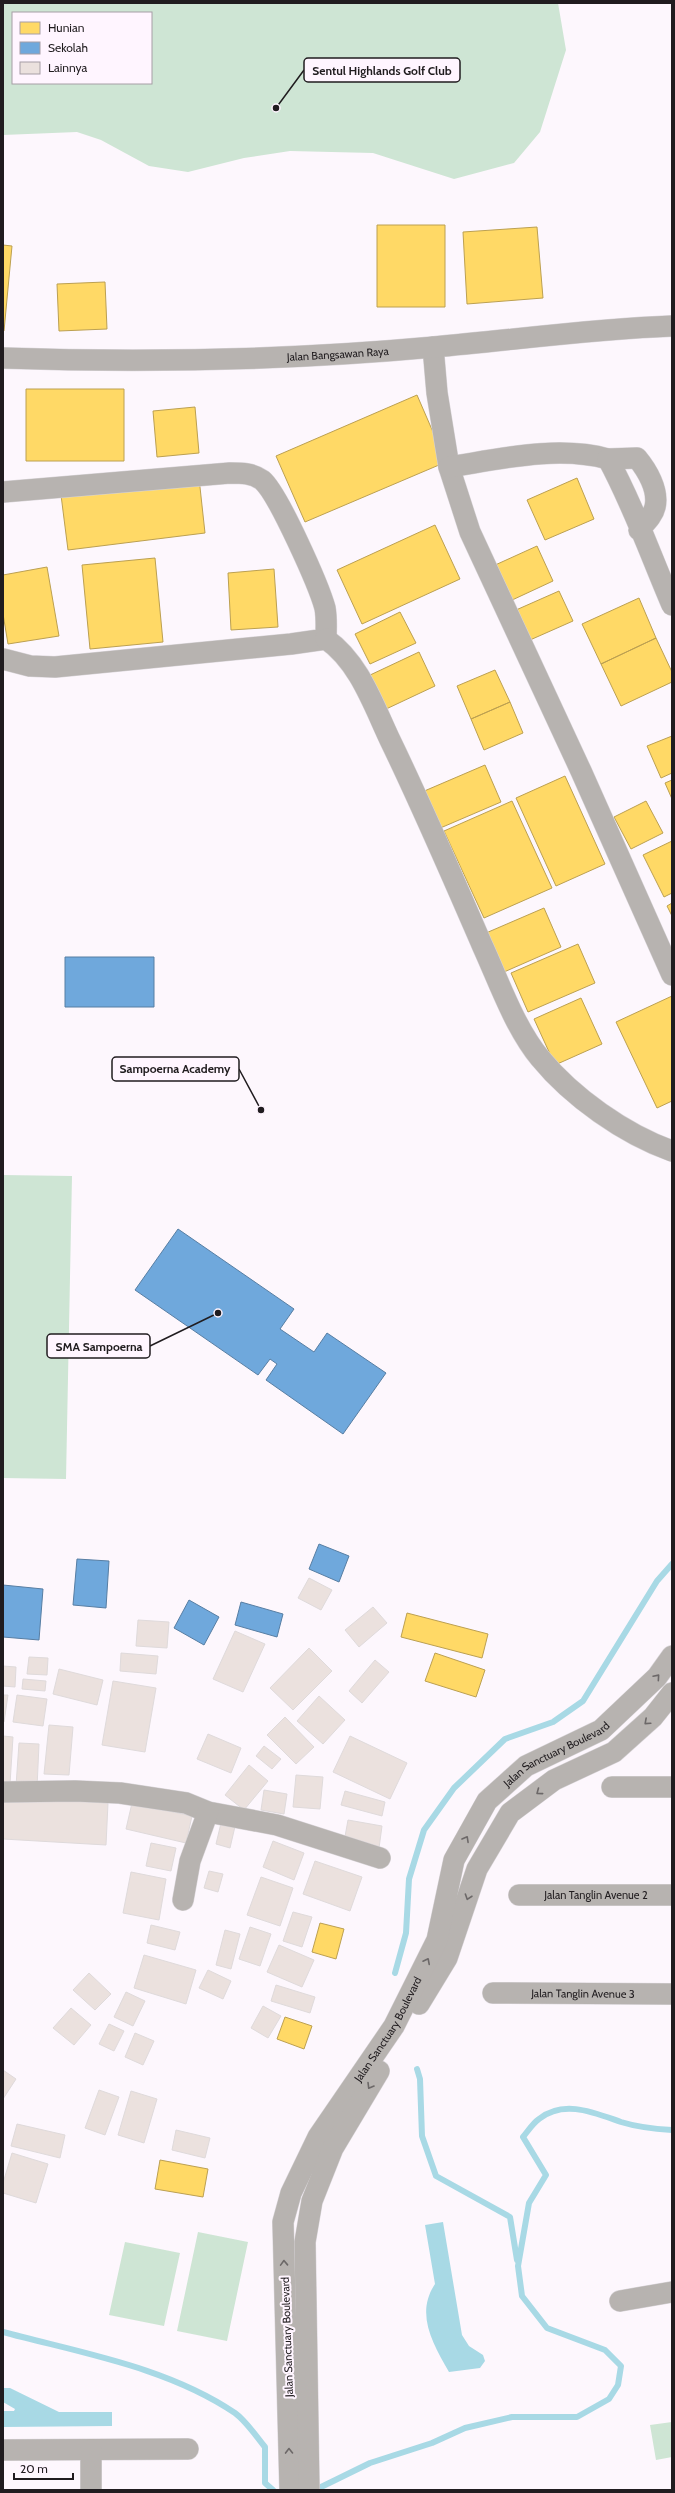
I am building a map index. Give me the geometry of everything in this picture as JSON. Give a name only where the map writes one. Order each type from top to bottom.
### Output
[{"type":"street","name":"Jalan Bangsawan Raya","points":[[3,358],[108,362],[211,360],[433,347],[584,331],[672,326]]},
{"type":"street","points":[[433,347],[437,393],[449,467],[470,532],[581,771],[672,975]]},
{"type":"street","points":[[449,467],[534,455],[572,453],[592,454],[608,459],[637,458],[651,480],[655,506],[650,517],[639,530]]},
{"type":"street","points":[[608,459],[672,605]]},
{"type":"street","points":[[3,492],[230,473],[252,474],[269,487],[308,565],[324,607],[327,621],[326,639]]},
{"type":"street","points":[[3,658],[30,666],[55,667],[326,639],[344,654],[359,675],[405,770],[506,999],[539,1057],[562,1082],[611,1120],[672,1151]]},
{"type":"street","name":"Jalan Sanctuary Boulevard","points":[[309,2490],[297,2387],[283,2222],[291,2193],[318,2137],[394,2026],[437,1940],[454,1860],[487,1801],[526,1766],[600,1730],[657,1677],[672,1656]]},
{"type":"street","name":"Jalan Sanctuary Boulevard","points":[[290,2490],[305,2242],[312,2202],[333,2148],[447,1958],[477,1869],[510,1813],[554,1780],[614,1752],[653,1717],[672,1693]]},
{"type":"street","points":[[612,1787],[672,1787]]},
{"type":"street","points":[[3,1792],[75,1791],[120,1793],[186,1804],[208,1812],[277,1825],[380,1858]]},
{"type":"street","points":[[183,1900],[190,1861],[208,1812]]},
{"type":"street","name":"Jalan Tanglin Avenue 2","points":[[519,1895],[672,1895]]},
{"type":"street","name":"Jalan Tanglin Avenue 3","points":[[493,1993],[672,1994]]},
{"type":"street","points":[[620,2301],[672,2292]]},
{"type":"street","points":[[3,2450],[188,2449]]},
{"type":"street","points":[[91,2450],[92,2490]]},
{"type":"green space","points":[[3,3],[558,3],[566,50],[540,132],[514,163],[454,179],[373,153],[290,151],[244,158],[188,172],[149,166],[101,140],[77,132],[3,135]]},
{"type":"green space","points":[[3,1175],[72,1176],[66,1479],[3,1478]]},
{"type":"green space","points":[[198,2232],[248,2242],[227,2341],[177,2331]]},
{"type":"green space","points":[[125,2242],[180,2253],[164,2326],[109,2315]]},
{"type":"green space","points":[[672,2422],[672,2457],[656,2460],[650,2425]]},
{"type":"water","points":[[443,2222],[462,2335],[469,2346],[483,2355],[485,2361],[480,2368],[449,2372],[437,2351],[428,2329],[426,2306],[429,2295],[435,2284],[425,2225]]},
{"type":"water","points":[[3,2388],[10,2388],[59,2412],[112,2412],[112,2426],[3,2427],[3,2411],[14,2411],[15,2409],[3,2402]]},
{"type":"building: Hunian","points":[[377,225],[445,225],[445,307],[377,307]]},
{"type":"building: Hunian","points":[[537,227],[543,298],[467,304],[463,232]]},
{"type":"building: Hunian","points":[[3,245],[12,246],[4,331],[3,331]]},
{"type":"building: Hunian","points":[[105,282],[107,329],[59,331],[57,284]]},
{"type":"building: Hunian","points":[[26,389],[124,389],[124,461],[26,461]]},
{"type":"building: Hunian","points":[[417,395],[446,462],[305,522],[276,456]]},
{"type":"building: Hunian","points":[[195,407],[199,453],[157,457],[153,411]]},
{"type":"building: Hunian","points":[[199,478],[205,533],[68,550],[61,495]]},
{"type":"building: Hunian","points":[[577,478],[594,519],[545,540],[527,500]]},
{"type":"building: Hunian","points":[[435,525],[460,579],[362,624],[337,570]]},
{"type":"building: Hunian","points":[[537,546],[553,581],[510,601],[493,566]]},
{"type":"building: Hunian","points":[[155,558],[163,642],[90,649],[82,565]]},
{"type":"building: Hunian","points":[[47,567],[59,636],[8,644],[3,614],[3,575]]},
{"type":"building: Hunian","points":[[274,569],[278,627],[231,630],[228,573]]},
{"type":"building: Hunian","points":[[559,591],[573,621],[530,640],[516,610]]},
{"type":"building: Hunian","points":[[639,598],[656,638],[601,664],[582,624]]},
{"type":"building: Hunian","points":[[400,612],[416,643],[370,664],[355,634]]},
{"type":"building: Hunian","points":[[656,638],[672,672],[672,682],[621,706],[601,664]]},
{"type":"building: Hunian","points":[[419,652],[435,686],[384,710],[368,676]]},
{"type":"building: Hunian","points":[[495,670],[510,702],[471,719],[457,686]]},
{"type":"building: Hunian","points":[[510,702],[523,733],[484,750],[471,719]]},
{"type":"building: Hunian","points":[[672,736],[672,773],[661,778],[647,746]]},
{"type":"building: Hunian","points":[[485,765],[501,802],[438,829],[422,792]]},
{"type":"building: Hunian","points":[[565,776],[605,864],[556,886],[516,798]]},
{"type":"building: Hunian","points":[[672,780],[672,799],[665,783]]},
{"type":"building: Hunian","points":[[512,801],[552,888],[484,918],[444,831]]},
{"type":"building: Hunian","points":[[646,801],[663,833],[631,849],[614,817]]},
{"type":"building: Hunian","points":[[672,841],[672,893],[664,897],[643,855]]},
{"type":"building: Hunian","points":[[672,903],[672,916],[667,906]]},
{"type":"building: Hunian","points":[[544,908],[561,947],[504,972],[486,933]]},
{"type":"building: Hunian","points":[[578,944],[595,983],[528,1012],[511,973]]},
{"type":"building: Hunian","points":[[672,996],[672,1101],[657,1108],[616,1022]]},
{"type":"building: Hunian","points":[[581,998],[602,1044],[555,1065],[534,1019]]},
{"type":"building: Hunian","points":[[407,1613],[488,1634],[482,1658],[401,1637]]},
{"type":"building: Hunian","points":[[435,1653],[485,1670],[476,1697],[425,1681]]},
{"type":"building: Hunian","points":[[320,1923],[344,1929],[336,1959],[312,1952]]},
{"type":"building: Hunian","points":[[285,2017],[312,2026],[304,2049],[277,2039]]},
{"type":"building: Hunian","points":[[160,2160],[208,2169],[203,2197],[155,2189]]},
{"type":"building: Sekolah","points":[[65,957],[154,957],[154,1007],[65,1007]]},
{"type":"building: Sekolah","points":[[178,1229],[294,1309],[280,1329],[314,1352],[327,1333],[386,1373],[343,1434],[266,1380],[277,1364],[270,1359],[258,1375],[135,1290]]},
{"type":"building: Sekolah","points":[[319,1544],[349,1556],[339,1582],[309,1569]]},
{"type":"building: Sekolah","points":[[77,1559],[109,1561],[106,1608],[73,1605]]},
{"type":"building: Sekolah","points":[[3,1585],[43,1589],[39,1640],[3,1637]]},
{"type":"building: Sekolah","points":[[189,1600],[219,1617],[204,1645],[174,1628]]},
{"type":"building: Sekolah","points":[[241,1602],[283,1614],[277,1637],[235,1625]]},
{"type":"building: Lainnya","points":[[309,1578],[332,1590],[321,1610],[298,1598]]},
{"type":"building: Lainnya","points":[[373,1607],[387,1623],[359,1647],[345,1630]]},
{"type":"building: Lainnya","points":[[138,1620],[169,1622],[167,1648],[136,1646]]},
{"type":"building: Lainnya","points":[[235,1631],[265,1644],[243,1692],[213,1679]]},
{"type":"building: Lainnya","points":[[309,1648],[332,1671],[293,1710],[270,1688]]},
{"type":"building: Lainnya","points":[[121,1653],[158,1656],[156,1674],[120,1671]]},
{"type":"building: Lainnya","points":[[29,1657],[48,1658],[47,1675],[27,1674]]},
{"type":"building: Lainnya","points":[[375,1660],[389,1672],[362,1703],[349,1691]]},
{"type":"building: Lainnya","points":[[3,1666],[16,1667],[15,1687],[3,1686]]},
{"type":"building: Lainnya","points":[[59,1669],[103,1680],[97,1705],[53,1694]]},
{"type":"building: Lainnya","points":[[23,1679],[46,1681],[45,1691],[22,1689]]},
{"type":"building: Lainnya","points":[[113,1681],[156,1688],[145,1752],[102,1745]]},
{"type":"building: Lainnya","points":[[3,1695],[8,1695],[4,1722],[3,1722]]},
{"type":"building: Lainnya","points":[[17,1695],[47,1699],[43,1726],[13,1722]]},
{"type":"building: Lainnya","points":[[319,1696],[345,1720],[323,1744],[297,1721]]},
{"type":"building: Lainnya","points":[[285,1717],[314,1747],[296,1764],[267,1735]]},
{"type":"building: Lainnya","points":[[49,1725],[73,1727],[69,1775],[44,1774]]},
{"type":"building: Lainnya","points":[[208,1734],[241,1748],[231,1773],[197,1759]]},
{"type":"building: Lainnya","points":[[3,1736],[13,1737],[10,1784],[3,1784]]},
{"type":"building: Lainnya","points":[[350,1736],[407,1763],[390,1799],[333,1772]]},
{"type":"building: Lainnya","points":[[19,1743],[39,1744],[37,1788],[16,1786]]},
{"type":"building: Lainnya","points":[[264,1746],[281,1759],[272,1769],[256,1756]]},
{"type":"building: Lainnya","points":[[249,1765],[268,1781],[244,1810],[225,1795]]},
{"type":"building: Lainnya","points":[[296,1775],[323,1777],[320,1809],[293,1807]]},
{"type":"building: Lainnya","points":[[264,1790],[287,1794],[284,1814],[261,1810]]},
{"type":"building: Lainnya","points":[[345,1791],[385,1802],[382,1816],[341,1805]]},
{"type":"building: Lainnya","points":[[3,1796],[108,1803],[106,1845],[3,1839]]},
{"type":"building: Lainnya","points":[[132,1803],[192,1816],[186,1843],[126,1829]]},
{"type":"building: Lainnya","points":[[222,1819],[236,1822],[230,1848],[216,1844]]},
{"type":"building: Lainnya","points":[[348,1820],[382,1826],[379,1848],[344,1842]]},
{"type":"building: Lainnya","points":[[273,1841],[304,1853],[294,1880],[263,1867]]},
{"type":"building: Lainnya","points":[[151,1843],[176,1848],[171,1871],[146,1866]]},
{"type":"building: Lainnya","points":[[315,1861],[362,1877],[350,1911],[303,1894]]},
{"type":"building: Lainnya","points":[[209,1871],[223,1874],[218,1892],[204,1888]]},
{"type":"building: Lainnya","points":[[131,1872],[166,1879],[159,1920],[123,1913]]},
{"type":"building: Lainnya","points":[[261,1877],[293,1888],[280,1926],[247,1915]]},
{"type":"building: Lainnya","points":[[293,1912],[312,1917],[302,1947],[283,1941]]},
{"type":"building: Lainnya","points":[[151,1925],[180,1932],[175,1950],[147,1943]]},
{"type":"building: Lainnya","points":[[250,1927],[271,1934],[260,1966],[239,1959]]},
{"type":"building: Lainnya","points":[[225,1930],[240,1934],[231,1969],[216,1965]]},
{"type":"building: Lainnya","points":[[279,1945],[314,1960],[302,1987],[267,1972]]},
{"type":"building: Lainnya","points":[[144,1955],[196,1970],[186,2004],[134,1988]]},
{"type":"building: Lainnya","points":[[208,1970],[231,1981],[223,1999],[199,1988]]},
{"type":"building: Lainnya","points":[[89,1973],[111,1994],[95,2010],[73,1990]]},
{"type":"building: Lainnya","points":[[276,1985],[315,1997],[310,2013],[271,2001]]},
{"type":"building: Lainnya","points":[[126,1992],[145,2001],[133,2026],[114,2017]]},
{"type":"building: Lainnya","points":[[263,2006],[281,2016],[268,2038],[251,2028]]},
{"type":"building: Lainnya","points":[[71,2008],[91,2025],[74,2045],[53,2028]]},
{"type":"building: Lainnya","points":[[109,2024],[124,2031],[114,2051],[99,2044]]},
{"type":"building: Lainnya","points":[[135,2033],[154,2041],[143,2065],[125,2057]]},
{"type":"building: Lainnya","points":[[3,2070],[16,2079],[3,2099]]},
{"type":"building: Lainnya","points":[[99,2090],[119,2097],[105,2135],[85,2128]]},
{"type":"building: Lainnya","points":[[131,2091],[157,2099],[144,2143],[118,2135]]},
{"type":"building: Lainnya","points":[[17,2124],[65,2135],[60,2158],[11,2146]]},
{"type":"building: Lainnya","points":[[176,2130],[210,2138],[205,2158],[172,2150]]},
{"type":"building: Lainnya","points":[[12,2153],[48,2164],[36,2203],[3,2193],[3,2183]]},
{"type":"waterway","points":[[395,1973],[406,1933],[409,1879],[424,1830],[454,1788],[505,1739],[553,1722],[583,1701],[657,1581],[672,1564]]},
{"type":"waterway","points":[[417,2069],[420,2079],[422,2136],[436,2176],[510,2217],[517,2260]]},
{"type":"waterway","points":[[319,2488],[370,2463],[432,2443],[465,2428],[512,2417],[577,2417],[609,2399],[618,2385],[621,2366],[605,2350],[547,2328],[522,2296],[518,2266],[529,2203],[546,2175],[523,2137],[539,2119],[549,2113],[569,2109],[590,2112],[633,2125],[672,2130]]},
{"type":"waterway","points":[[3,2332],[123,2363],[181,2384],[209,2397],[239,2416],[265,2447],[265,2483],[273,2490]]},
{"type":"place","name":"Sentul Highlands Golf Club","points":[[276,108]]},
{"type":"place","name":"Sampoerna Academy","points":[[261,1110]]},
{"type":"place","name":"SMA Sampoerna","points":[[218,1313]]}]
